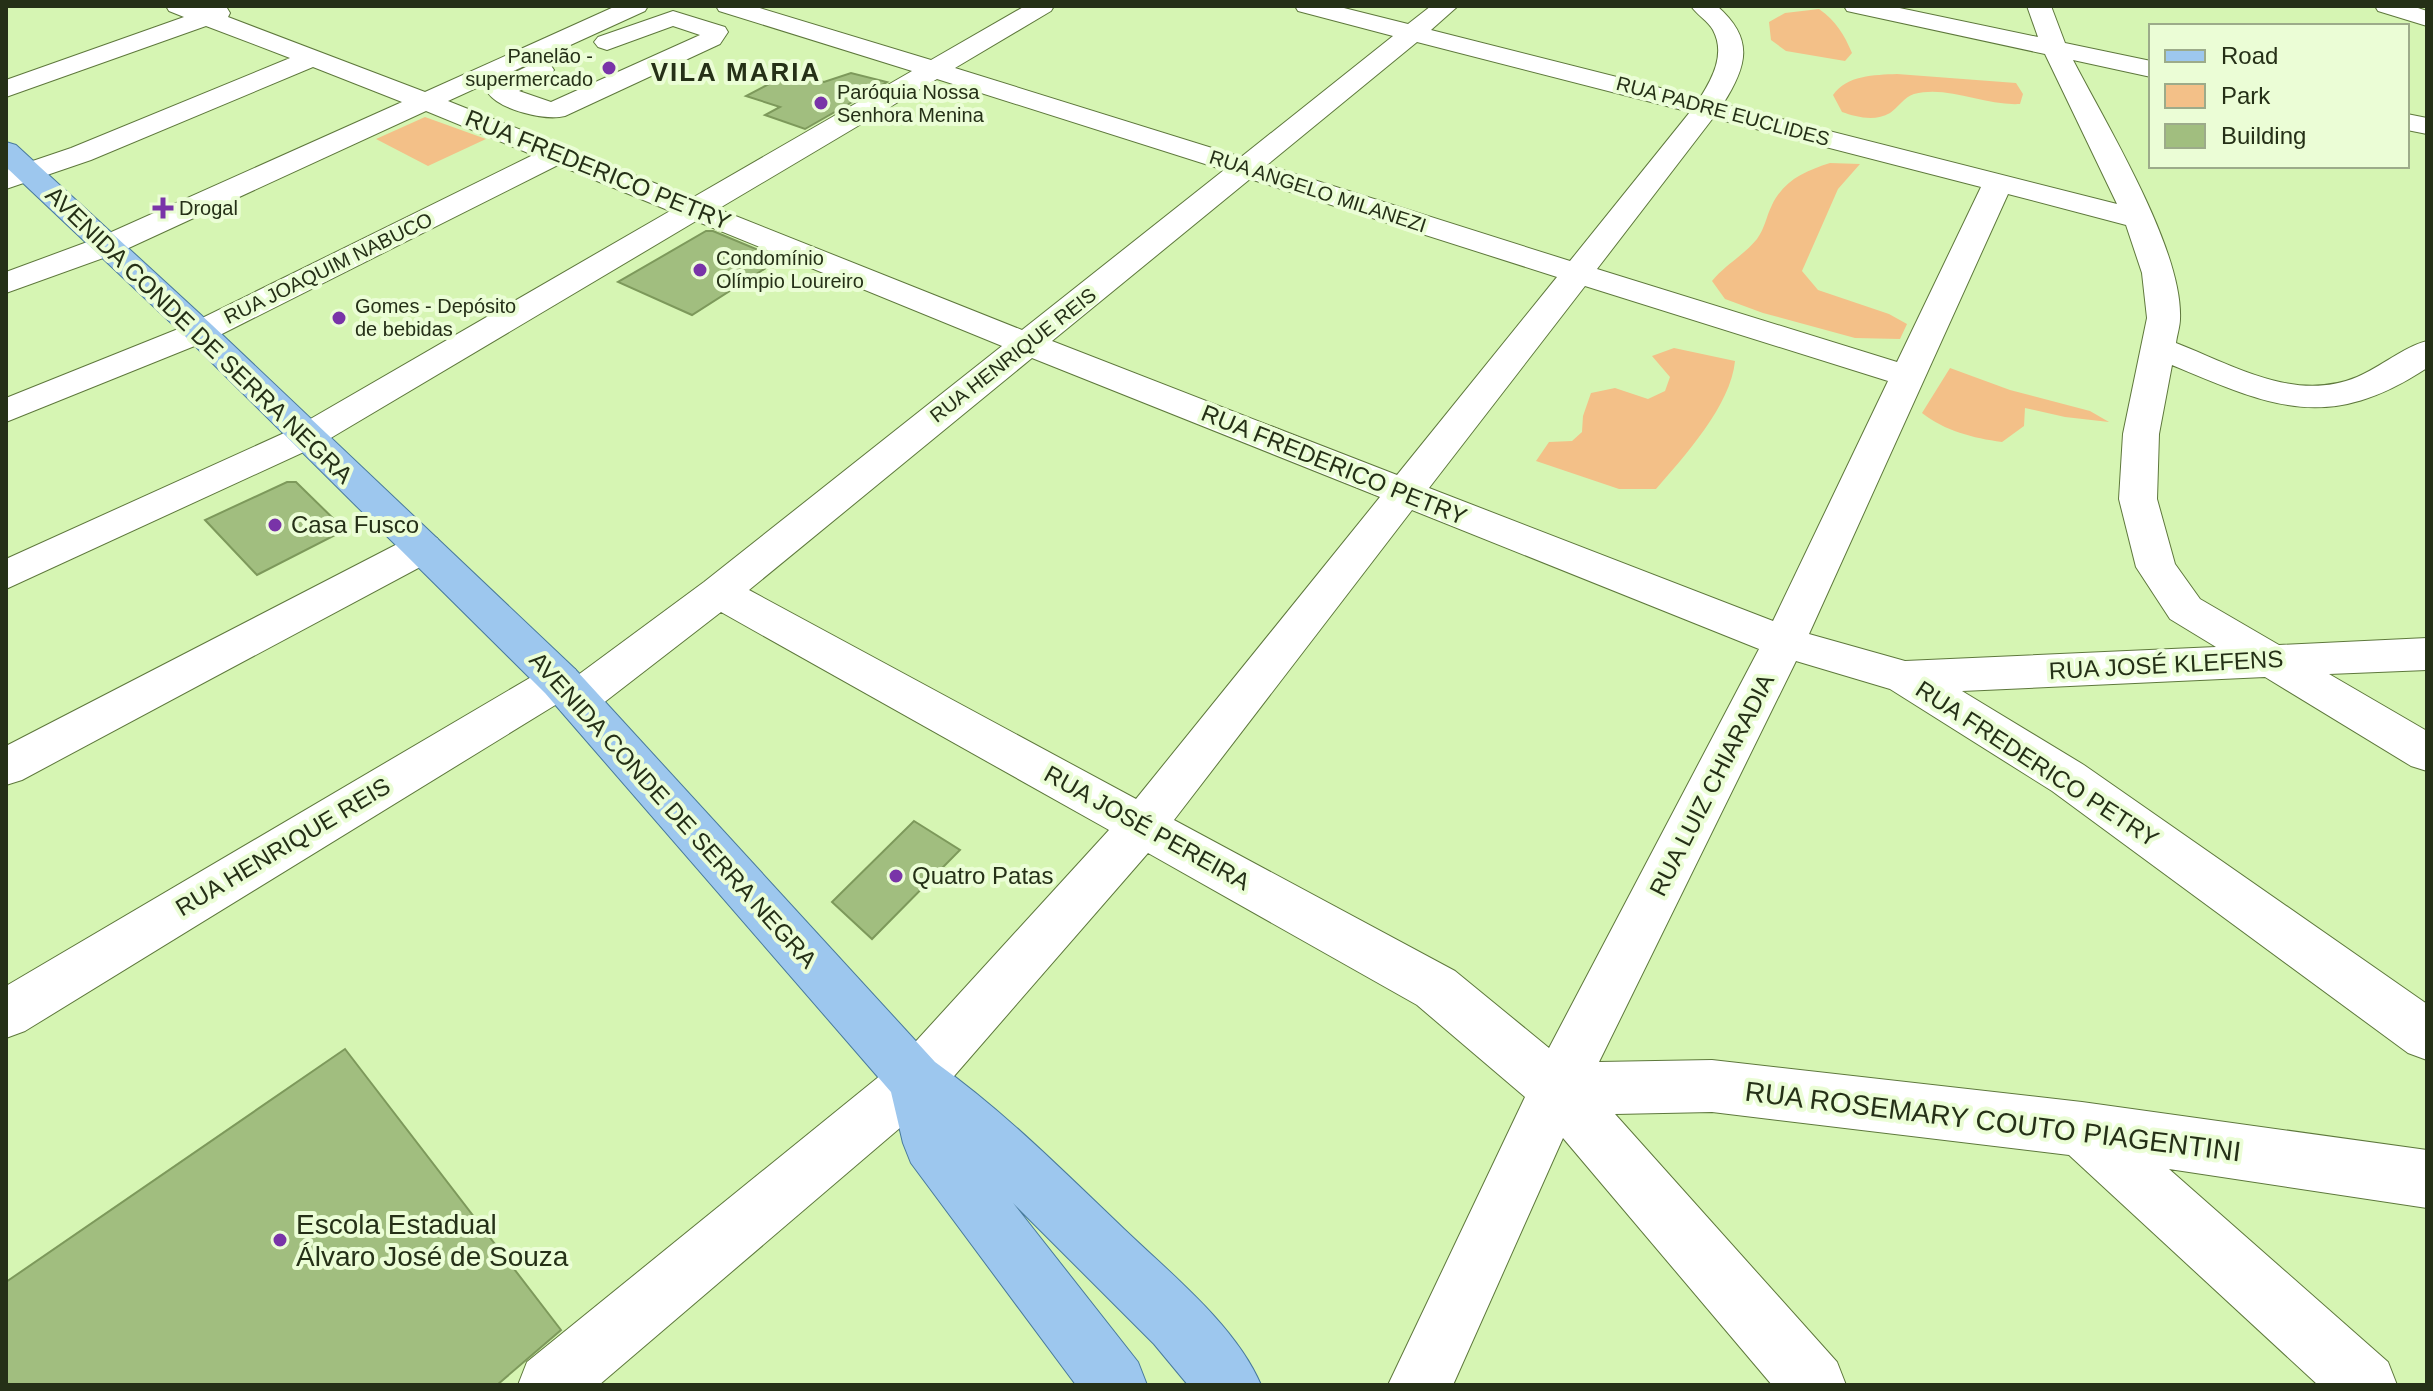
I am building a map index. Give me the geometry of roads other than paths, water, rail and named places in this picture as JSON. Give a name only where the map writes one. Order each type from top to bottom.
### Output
[{"type":"main road","name":"AVENIDA CONDE DE SERRA NEGRA","points":[[14,168],[109,245],[568,690],[916,1080],[965,1116],[1176,1322],[1229,1385]]},
{"type":"main road","name":"AVENIDA CONDE DE SERRA NEGRA","points":[[916,1080],[931,1143],[1115,1385]]},
{"type":"street","points":[[6,283],[109,245],[429,103],[583,42],[673,18],[716,32],[711,39],[555,110],[539,109],[501,93],[500,90],[507,85],[583,42],[636,6]]},
{"type":"street","name":"RUA ANGELO MILANEZI","points":[[728,6],[937,69],[1576,275],[1908,376]]},
{"type":"street","points":[[6,575],[306,437],[1042,6]]},
{"type":"street","name":"RUA PADRE EUCLIDES","points":[[1307,6],[2139,219]]},
{"type":"street","name":"RUA HENRIQUE REIS","points":[[6,1014],[568,690],[719,592],[1446,6]]},
{"type":"street","points":[[550,1385],[916,1080],[1143,825],[1708,107],[1727,78],[1733,53],[1726,30],[1703,6]]},
{"type":"street","points":[[1856,6],[2149,69]]},
{"type":"street","points":[[2039,6],[2055,49],[2139,219],[2158,273],[2164,318],[2141,434],[2138,499],[2156,567],[2185,609],[2216,631],[2272,659],[2427,753]]},
{"type":"street","points":[[2387,6],[2427,19]]},
{"type":"street","points":[[6,89],[206,10]]},
{"type":"street","name":"RUA FREDERICO PETRY","points":[[206,10],[311,59],[429,103],[1403,493],[1784,642],[1905,677],[2068,778],[2427,1035]]},
{"type":"street","points":[[14,168],[311,59]]},
{"type":"street","name":"RUA JOAQUIM NABUCO","points":[[6,411],[200,332],[557,154]]},
{"type":"street","name":"RUA LUIZ CHIARADIA","points":[[1420,1385],[1557,1089],[1784,642],[1998,183]]},
{"type":"street","points":[[2159,348],[2273,391],[2315,398],[2328,398],[2369,385],[2414,363],[2427,351]]},
{"type":"street","points":[[6,767],[423,548]]},
{"type":"street","name":"RUA JOSÉ PEREIRA","points":[[719,592],[1436,988],[1557,1089],[1814,1385]]},
{"type":"street","name":"RUA JOSÉ KLEFENS","points":[[1905,677],[2427,654]]},
{"type":"street","name":"RUA ROSEMARY COUTO PIAGENTINI","points":[[1557,1089],[1712,1086],[2082,1129],[2427,1179]]},
{"type":"street","points":[[2082,1129],[2365,1385]]},
{"type":"place","name":"Panelão - supermercado","points":[[609,68]]},
{"type":"place","name":"Paróquia Nossa Senhora Menina","points":[[821,103]]},
{"type":"place","name":"Drogal","points":[[163,208]]},
{"type":"place","name":"Condomínio Olímpio Loureiro","points":[[700,270]]},
{"type":"place","name":"Gomes - Depósito de bebidas","points":[[339,318]]},
{"type":"place","name":"Casa Fusco","points":[[275,525]]},
{"type":"place","name":"Quatro Patas","points":[[896,876]]},
{"type":"place","name":"Escola Estadual Álvaro José de Souza","points":[[280,1240]]},
{"type":"district","name":"VILA MARIA","points":[[736,72]]}]
